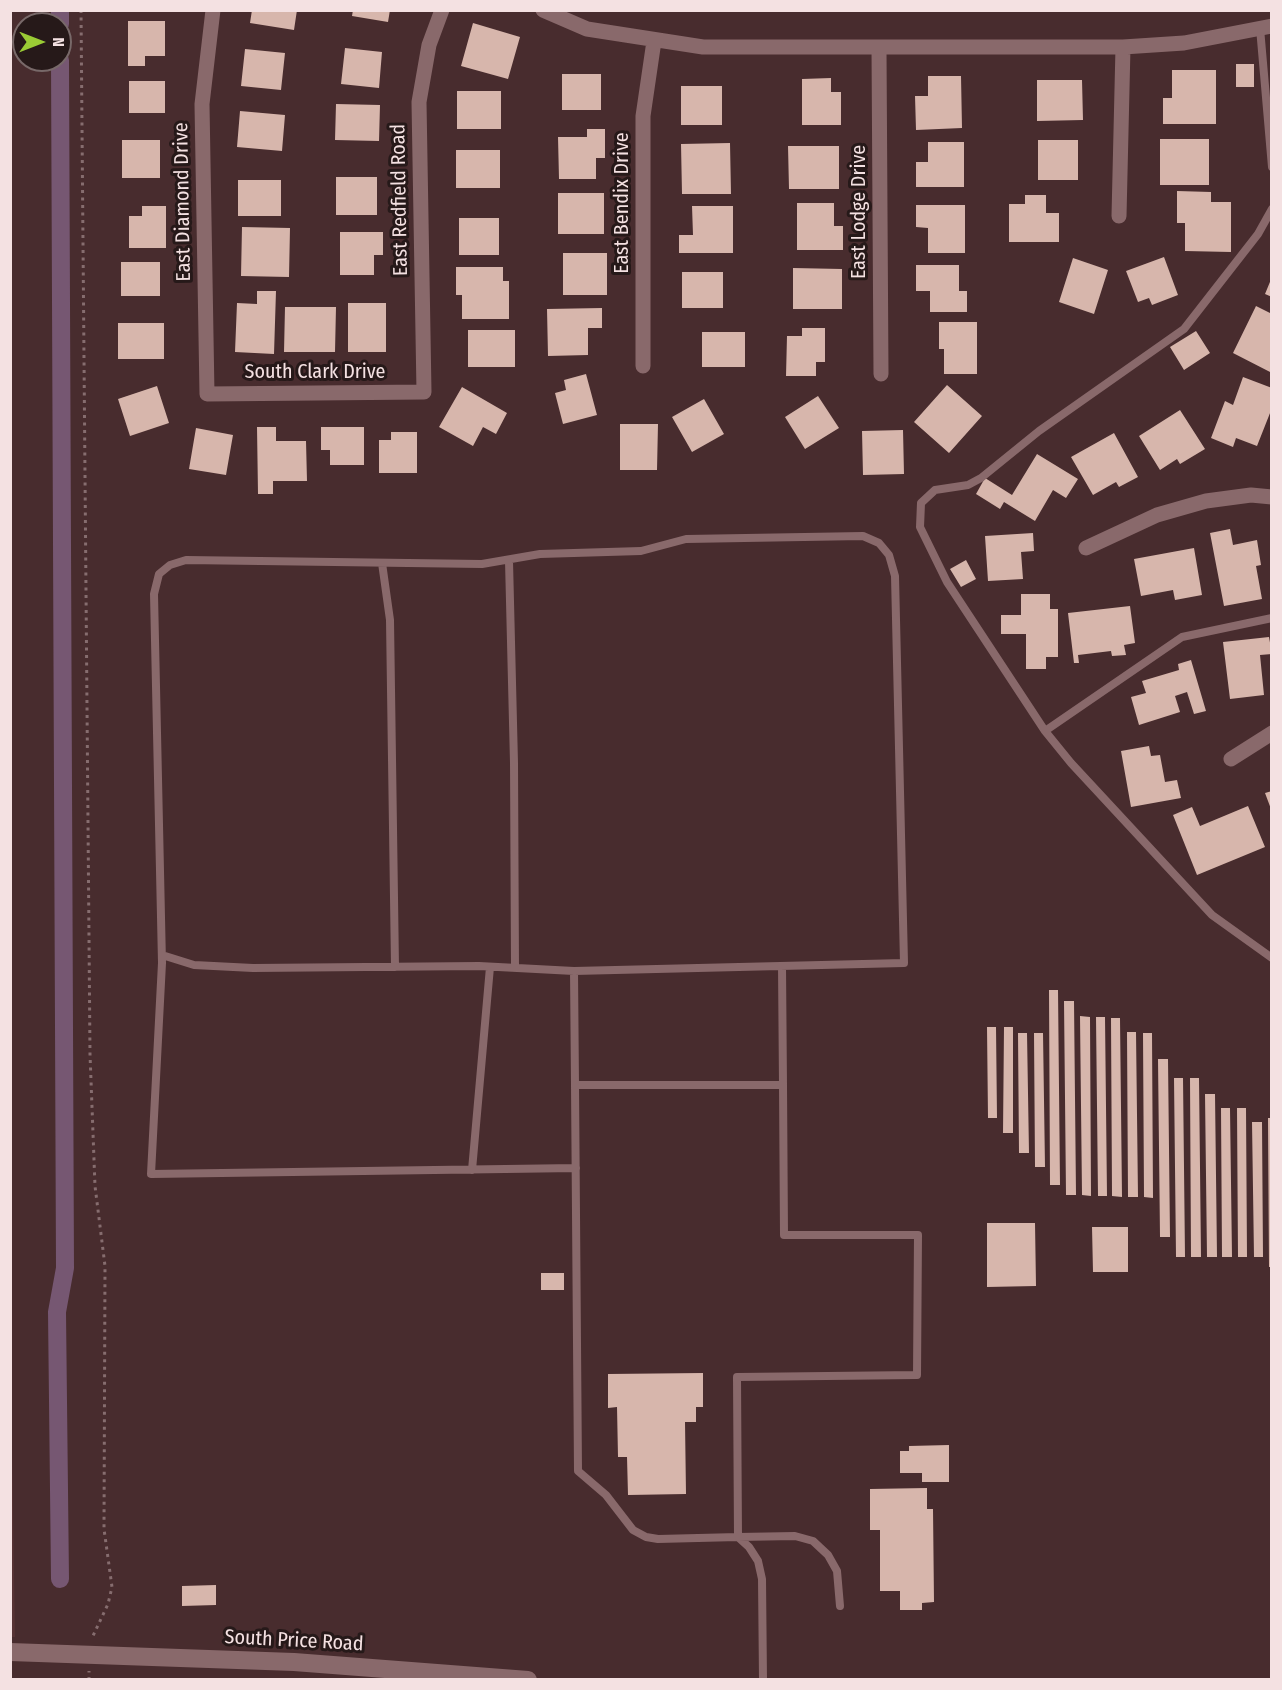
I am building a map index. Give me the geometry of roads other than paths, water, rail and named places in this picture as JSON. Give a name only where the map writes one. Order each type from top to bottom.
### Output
[{"type":"main road","name":"South Price Road","points":[[10,1652],[294,1662],[528,1680]]},
{"type":"street","name":"East Diamond Drive","points":[[207,394],[202,104],[213,10]]},
{"type":"street","name":"East Redfield Road","points":[[424,392],[419,102],[429,45],[442,10]]},
{"type":"street","points":[[543,10],[587,29],[703,47],[879,49],[1123,47],[1184,43],[1266,27]]},
{"type":"street","name":"East Bendix Drive","points":[[643,366],[643,116],[654,41]]},
{"type":"street","points":[[1119,216],[1123,47]]},
{"type":"street","name":"East Lodge Drive","points":[[879,49],[881,374]]},
{"type":"street","name":"South Clark Drive","points":[[207,394],[424,392]]},
{"type":"street","points":[[1086,548],[1157,515],[1196,504],[1251,495],[1272,497]]},
{"type":"street","points":[[1231,759],[1272,733]]},
{"type":"lane","points":[[1266,27],[1272,167]]},
{"type":"lane","points":[[1272,209],[1258,234],[1184,329],[1040,431],[981,478],[968,485],[935,490],[921,503],[920,527],[946,582],[1045,731],[1071,763],[1212,915],[1272,958]]},
{"type":"lane","points":[[162,955],[194,965],[253,968],[490,967],[574,971],[904,963],[895,576],[889,555],[879,543],[863,536],[686,538],[641,551],[605,554],[540,554],[482,564],[186,560],[170,565],[159,574],[154,594],[162,955],[151,1174],[576,1168]]},
{"type":"lane","points":[[508,561],[514,763],[515,968]]},
{"type":"lane","points":[[382,563],[390,620],[394,967]]},
{"type":"lane","points":[[1045,731],[1182,637],[1272,618]]},
{"type":"lane","points":[[763,1680],[762,1579],[758,1561],[750,1547],[738,1537],[737,1377],[918,1375],[918,1235],[784,1235],[782,966]]},
{"type":"lane","points":[[472,1170],[490,967]]},
{"type":"lane","points":[[574,971],[578,1471],[606,1495],[633,1530],[646,1538],[795,1536],[813,1541],[828,1555],[837,1571],[840,1606]]},
{"type":"lane","points":[[575,1085],[783,1085]]},
{"type":"waterway","points":[[60,72],[65,1268],[57,1312],[60,1579]]}]
